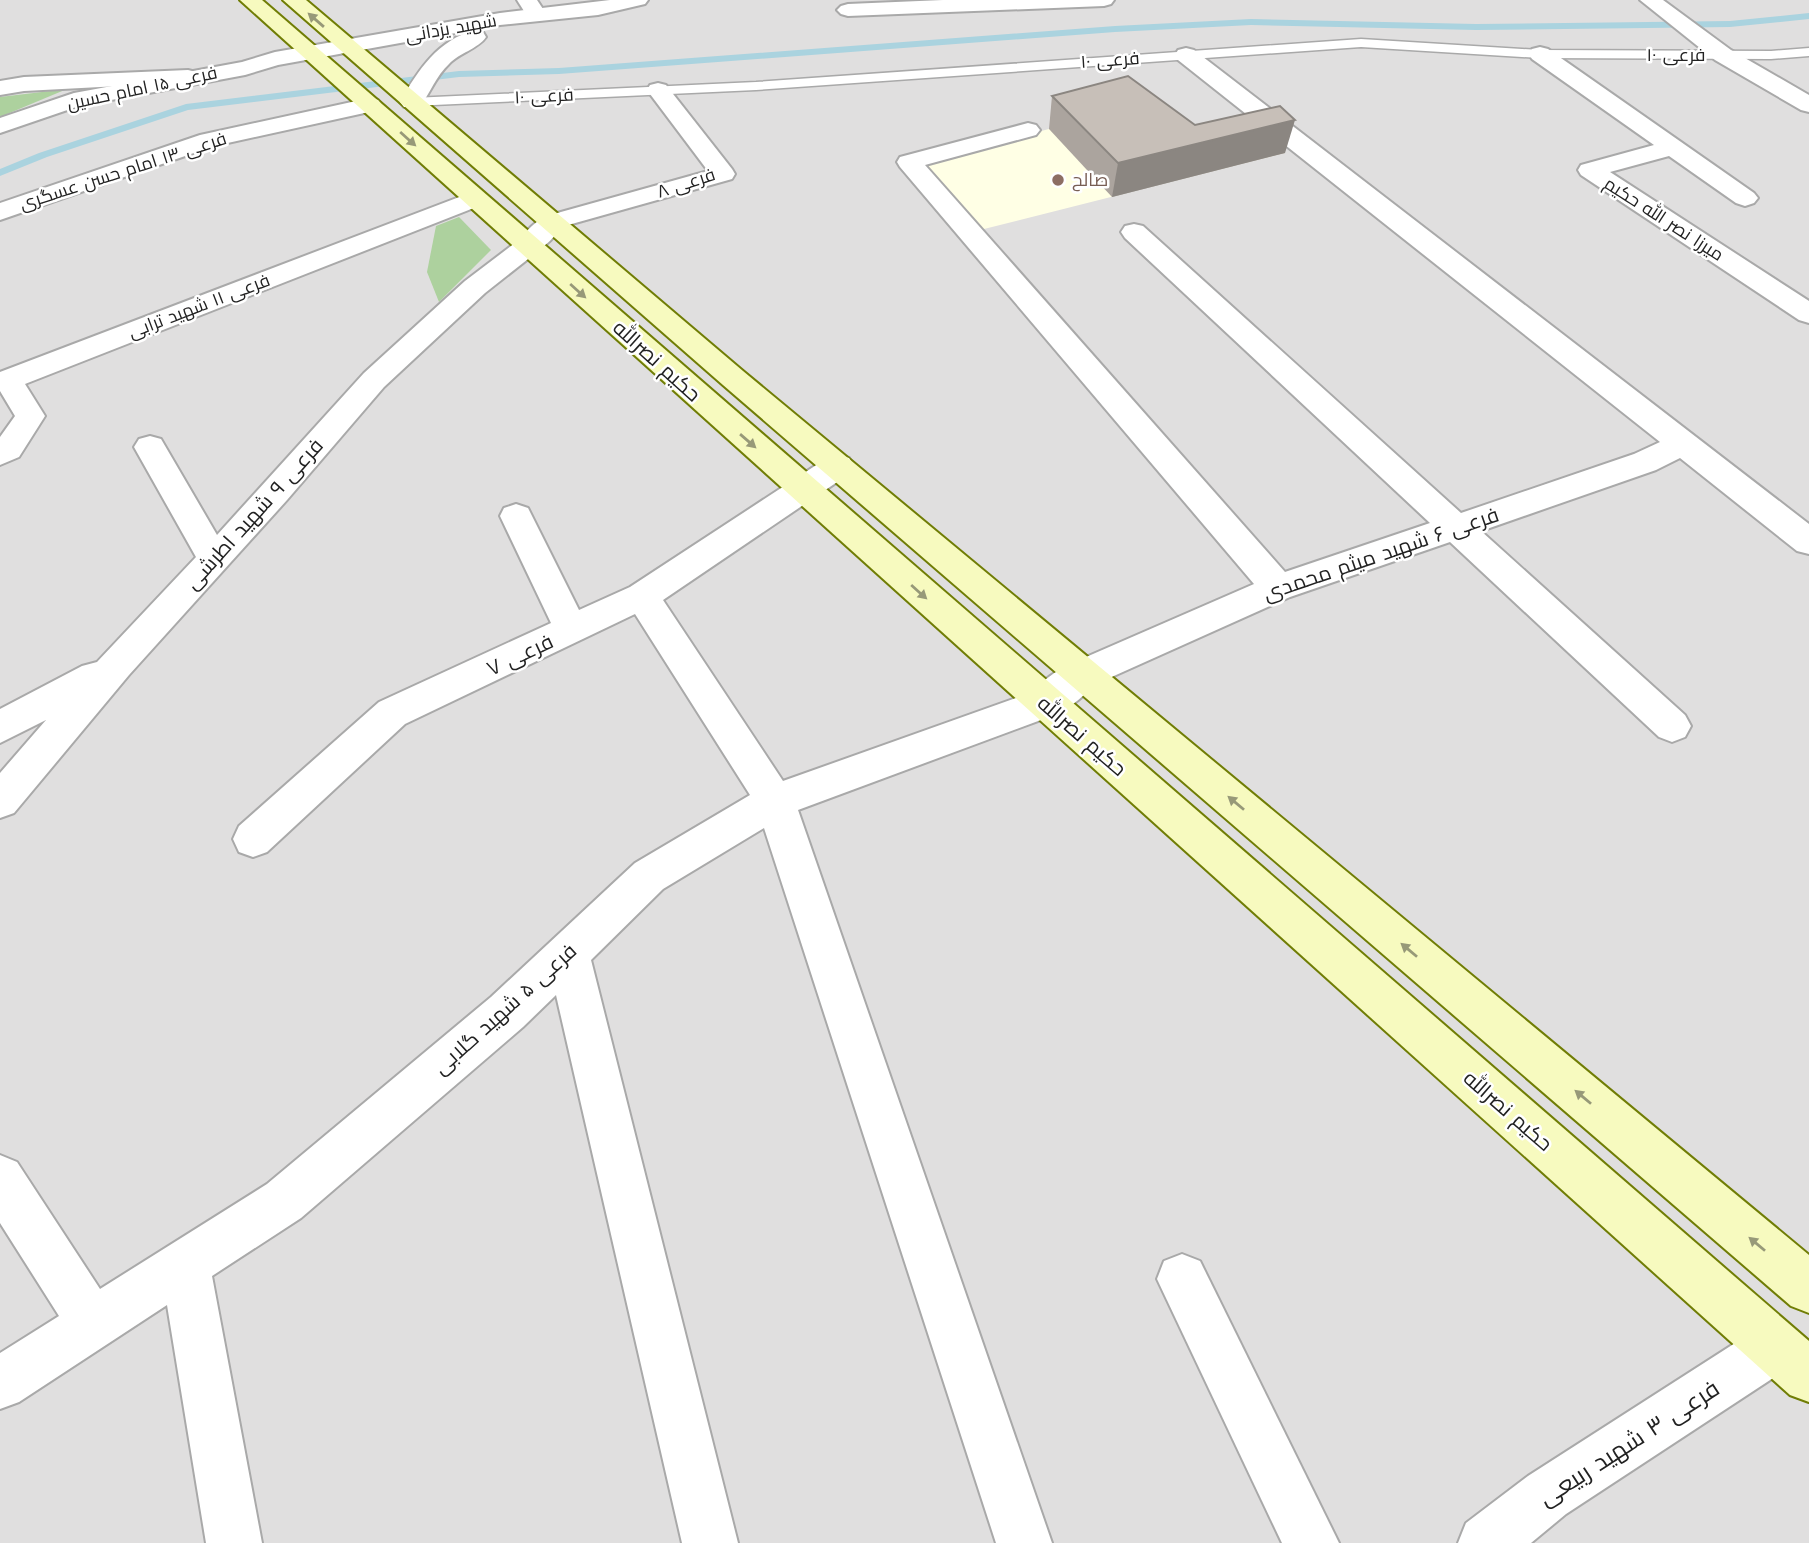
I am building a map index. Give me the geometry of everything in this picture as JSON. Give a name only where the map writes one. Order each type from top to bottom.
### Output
[{"type":"main road","name":"حکیم نصرالله","points":[[250,0],[359,75],[540,234],[804,489],[1792,1362]]},
{"type":"main road","name":"حکیم نصرالله","points":[[293,0],[475,199],[540,234],[838,466],[1809,1288]]},
{"type":"street","name":"شهید یزدانی","points":[[359,75],[531,8],[598,9],[638,0]]},
{"type":"street","points":[[848,10],[1104,0]]},
{"type":"street","points":[[1650,0],[1718,51],[1809,105]]},
{"type":"street","points":[[359,75],[475,37],[526,29],[598,9]]},
{"type":"street","points":[[359,75],[438,58],[475,37]]},
{"type":"street","points":[[1539,54],[1745,198]]},
{"type":"street","points":[[1186,55],[1809,542]]},
{"type":"street","name":"فرعی ۱۵ امام حسین","points":[[0,126],[74,100],[244,68],[359,75]]},
{"type":"street","name":"فرعی ۱۳ امام حسن عسگری","points":[[0,212],[208,140],[359,75]]},
{"type":"street","points":[[0,88],[24,84],[188,77]]},
{"type":"street","name":"فرعی ۸","points":[[540,234],[723,174],[658,90]]},
{"type":"street","points":[[1028,130],[909,162],[1278,588]]},
{"type":"street","name":"میرزا نصر الله حکیم","points":[[1673,148],[1590,170],[1809,314]]},
{"type":"street","name":"فرعی ۱۱ شهید ترابی","points":[[0,454],[8,449],[30,416],[4,373],[475,199]]},
{"type":"street","points":[[1134,232],[1672,726]]},
{"type":"street","name":"فرعی ۹ شهید اطرشی","points":[[0,801],[116,665],[374,380],[475,287],[540,234]]},
{"type":"street","name":"فرعی ۶ شهید میثم محمدی","points":[[1044,703],[1083,674],[1278,588],[1645,462],[1683,444]]},
{"type":"street","points":[[150,447],[214,559]]},
{"type":"street","name":"فرعی ۷","points":[[253,839],[393,713],[642,596],[838,466]]},
{"type":"street","points":[[516,516],[572,631]]},
{"type":"street","points":[[642,596],[775,801],[1024,1543]]},
{"type":"street","points":[[0,727],[116,665]]},
{"type":"street","name":"فرعی ۵ شهید گلابی","points":[[0,1383],[285,1201],[506,1012],[649,876],[775,801],[1044,703]]},
{"type":"street","points":[[568,954],[710,1543]]},
{"type":"street","points":[[0,1179],[92,1322]]},
{"type":"street","points":[[185,1264],[234,1543]]},
{"type":"street","points":[[1182,1279],[1311,1543]]},
{"type":"street","name":"فرعی ۳ شهید ربیعی","points":[[1499,1539],[1547,1495],[1792,1362]]},
{"type":"lane","name":"فرعی ۱۰","points":[[359,75],[658,90],[1361,43],[1539,54],[1809,52]]},
{"type":"shaded area","points":[[0,0],[1809,0],[1809,1543],[0,1543]]},
{"type":"shaded area","name":"صالح","points":[[1139,105],[1185,134],[1252,125],[1285,153],[980,230],[921,163]]},
{"type":"green space","points":[[67,89],[0,117],[0,97]]},
{"type":"green space","points":[[459,217],[491,250],[439,302],[427,272],[436,226]]},
{"type":"building","points":[[1128,76],[1195,125],[1280,106],[1295,120],[1118,163],[1052,96]]},
{"type":"waterway","points":[[0,173],[43,155],[186,107],[459,74],[559,71],[1115,29],[1251,22],[1476,27],[1730,24],[1809,16]]},
{"type":"place","name":"صالح","points":[[1058,180]]}]
